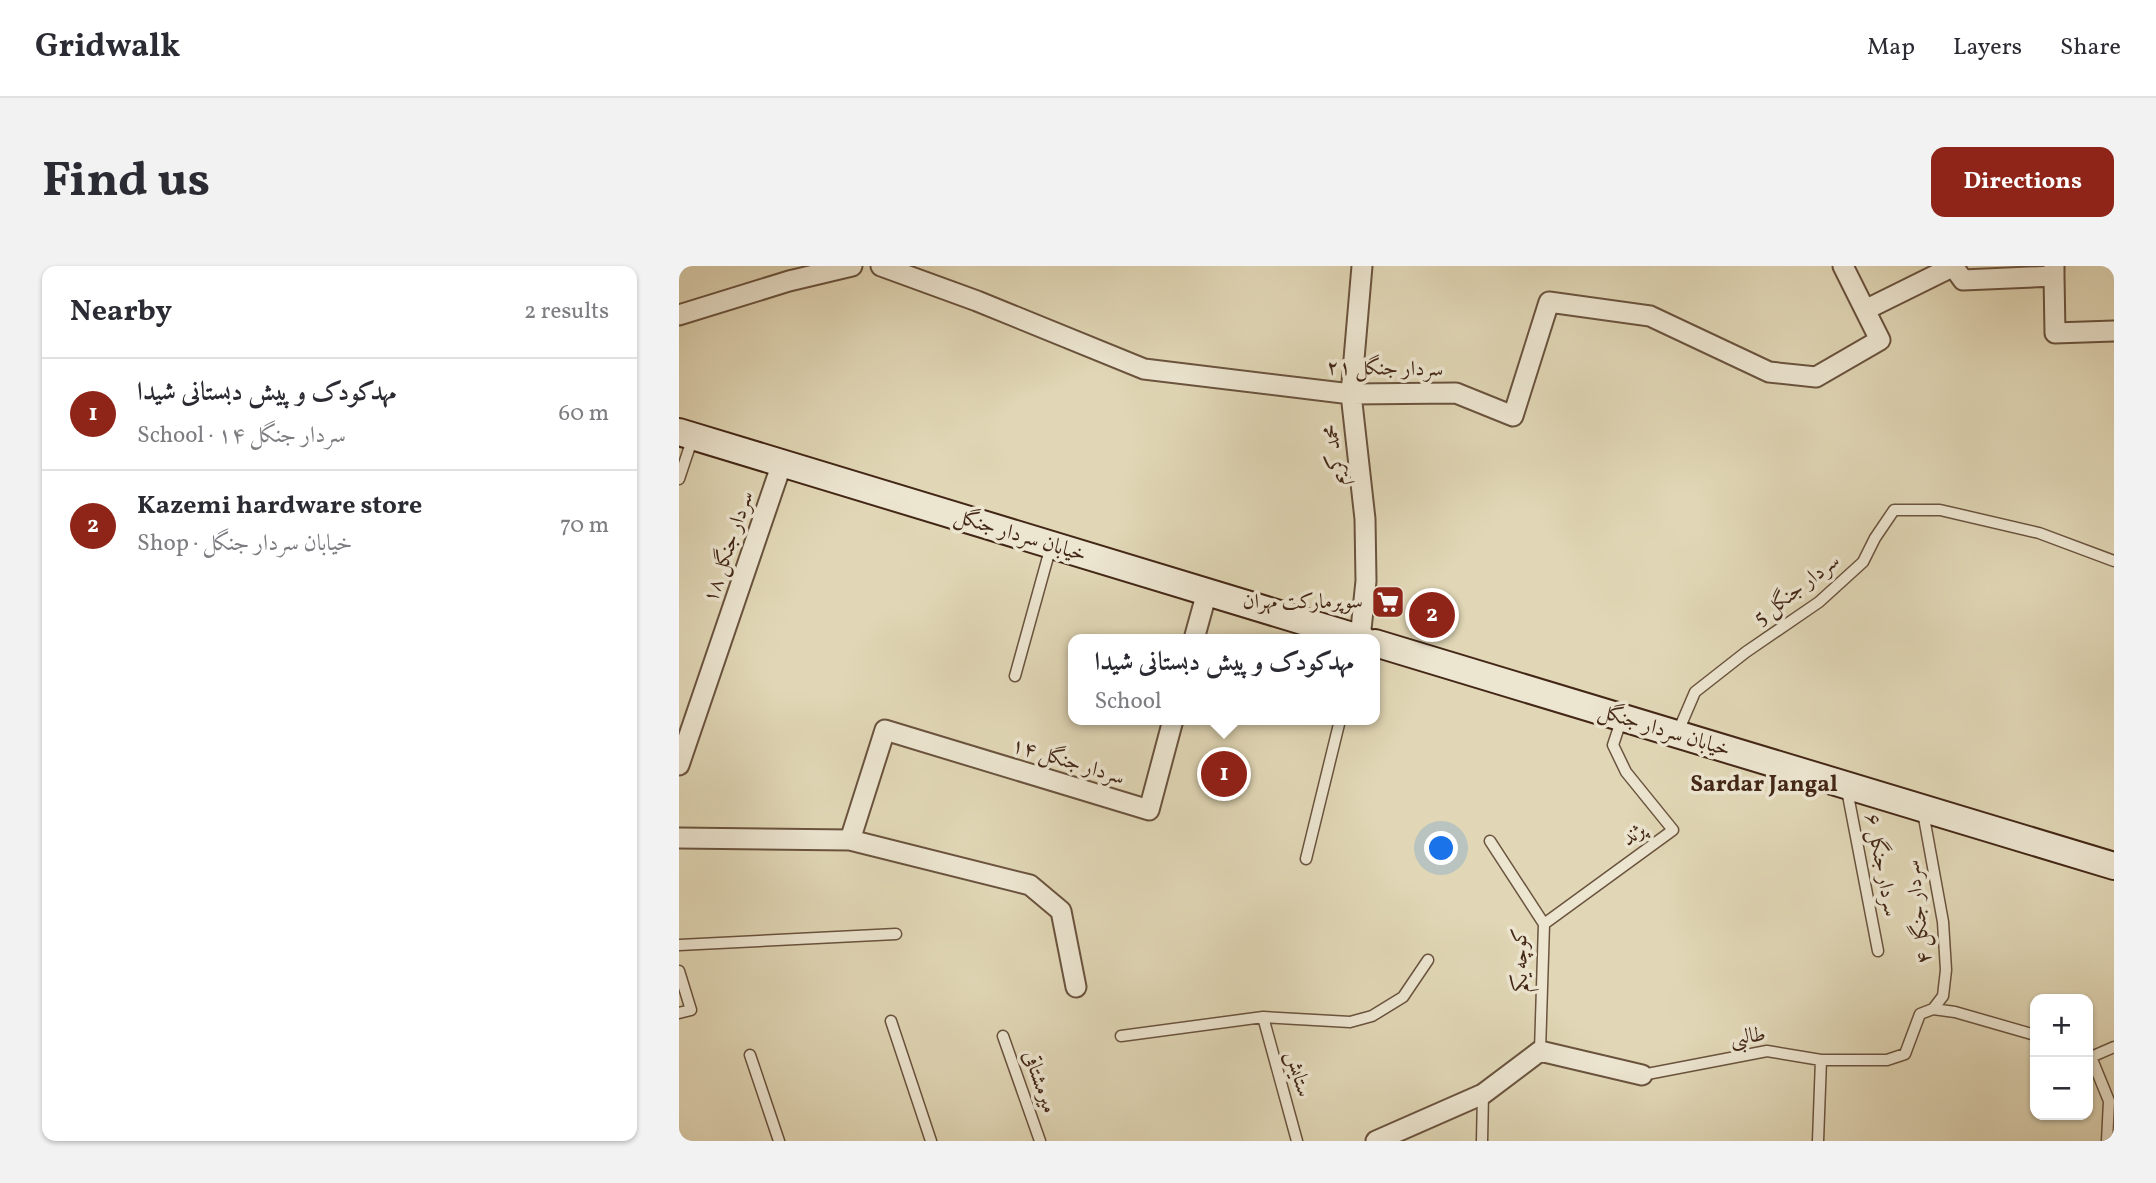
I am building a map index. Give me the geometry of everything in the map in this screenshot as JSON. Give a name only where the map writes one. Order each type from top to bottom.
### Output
[{"type":"main road","name":"خیابان سردار جنگل","points":[[686,434],[1345,634]]},
{"type":"main road","name":"خیابان سردار جنگل","points":[[1380,645],[2114,866]]},
{"type":"street","points":[[679,315],[789,281],[852,266]]},
{"type":"street","name":"سردار جنگل ۲۱","points":[[881,266],[977,301],[1144,369],[1350,394],[1456,393],[1513,416],[1549,302],[1650,316],[1769,372],[1816,377],[1880,340],[1865,310]]},
{"type":"street","name":"محمد کریم","points":[[1361,634],[1366,581],[1365,519],[1350,394],[1362,266]]},
{"type":"street","points":[[1843,266],[1865,310],[1953,266],[1963,280],[2054,271],[2055,333],[2114,331]]},
{"type":"street","name":"سردار جنگل ۱۸","points":[[679,765],[685,728],[782,463]]},
{"type":"street","points":[[1195,634],[1207,592]]},
{"type":"street","name":"سردار جنگل ۱۴","points":[[850,840],[885,730],[1149,810],[1172,725]]},
{"type":"street","points":[[679,838],[850,840],[1030,885],[1061,911],[1076,986]]},
{"type":"street","points":[[1376,1141],[1483,1094],[1540,1051],[1642,1074]]},
{"type":"lane","points":[[679,479],[686,434]]},
{"type":"lane","name":"سردار جنگل 5","points":[[1677,735],[1695,692],[1837,586],[1863,562],[1894,510],[1940,510],[2039,533],[2114,561]]},
{"type":"lane","points":[[1015,676],[1051,545]]},
{"type":"lane","name":"پژند","points":[[1544,924],[1673,830],[1626,772],[1613,744],[1622,718]]},
{"type":"lane","points":[[1306,859],[1339,725]]},
{"type":"lane","name":"سردار جنگل ۶","points":[[1846,786],[1878,951]]},
{"type":"lane","name":"سردار جنگل ۴","points":[[1821,1060],[1887,1060],[1905,1055],[1920,1014],[1933,1009],[1943,996],[1946,970],[1943,922],[1922,808]]},
{"type":"lane","name":"کوچه یکم","points":[[1490,841],[1544,924],[1540,1051]]},
{"type":"lane","points":[[679,945],[895,934]]},
{"type":"lane","points":[[1121,1036],[1263,1017],[1350,1022],[1372,1016],[1403,997],[1428,960]]},
{"type":"lane","points":[[679,971],[691,1010],[679,1013]]},
{"type":"lane","points":[[1933,1009],[1976,1017],[2030,1033]]},
{"type":"lane","name":"ستایش","points":[[1263,1017],[1297,1141]]},
{"type":"lane","points":[[891,1021],[931,1141]]},
{"type":"lane","name":"میرمشتاقی","points":[[1003,1036],[1040,1141]]},
{"type":"lane","points":[[2093,1055],[2114,1047]]},
{"type":"lane","name":"طالبی","points":[[1642,1074],[1767,1052],[1821,1060]]},
{"type":"lane","points":[[750,1055],[779,1141]]},
{"type":"lane","points":[[2089,1057],[2109,1101],[2107,1141]]},
{"type":"lane","points":[[1818,1141],[1821,1060]]},
{"type":"lane","points":[[1482,1141],[1483,1094]]},
{"type":"place","name":"سوپرمارکت مهران","points":[[1388,602]]},
{"type":"place","name":"Kazemi hardware store","points":[[1432,615]]},
{"type":"place","name":"مهدکودک و پیش دبستانی شیدا","points":[[1224,774]]},
{"type":"district","name":"Sardar Jangal","points":[[1764,785]]}]
